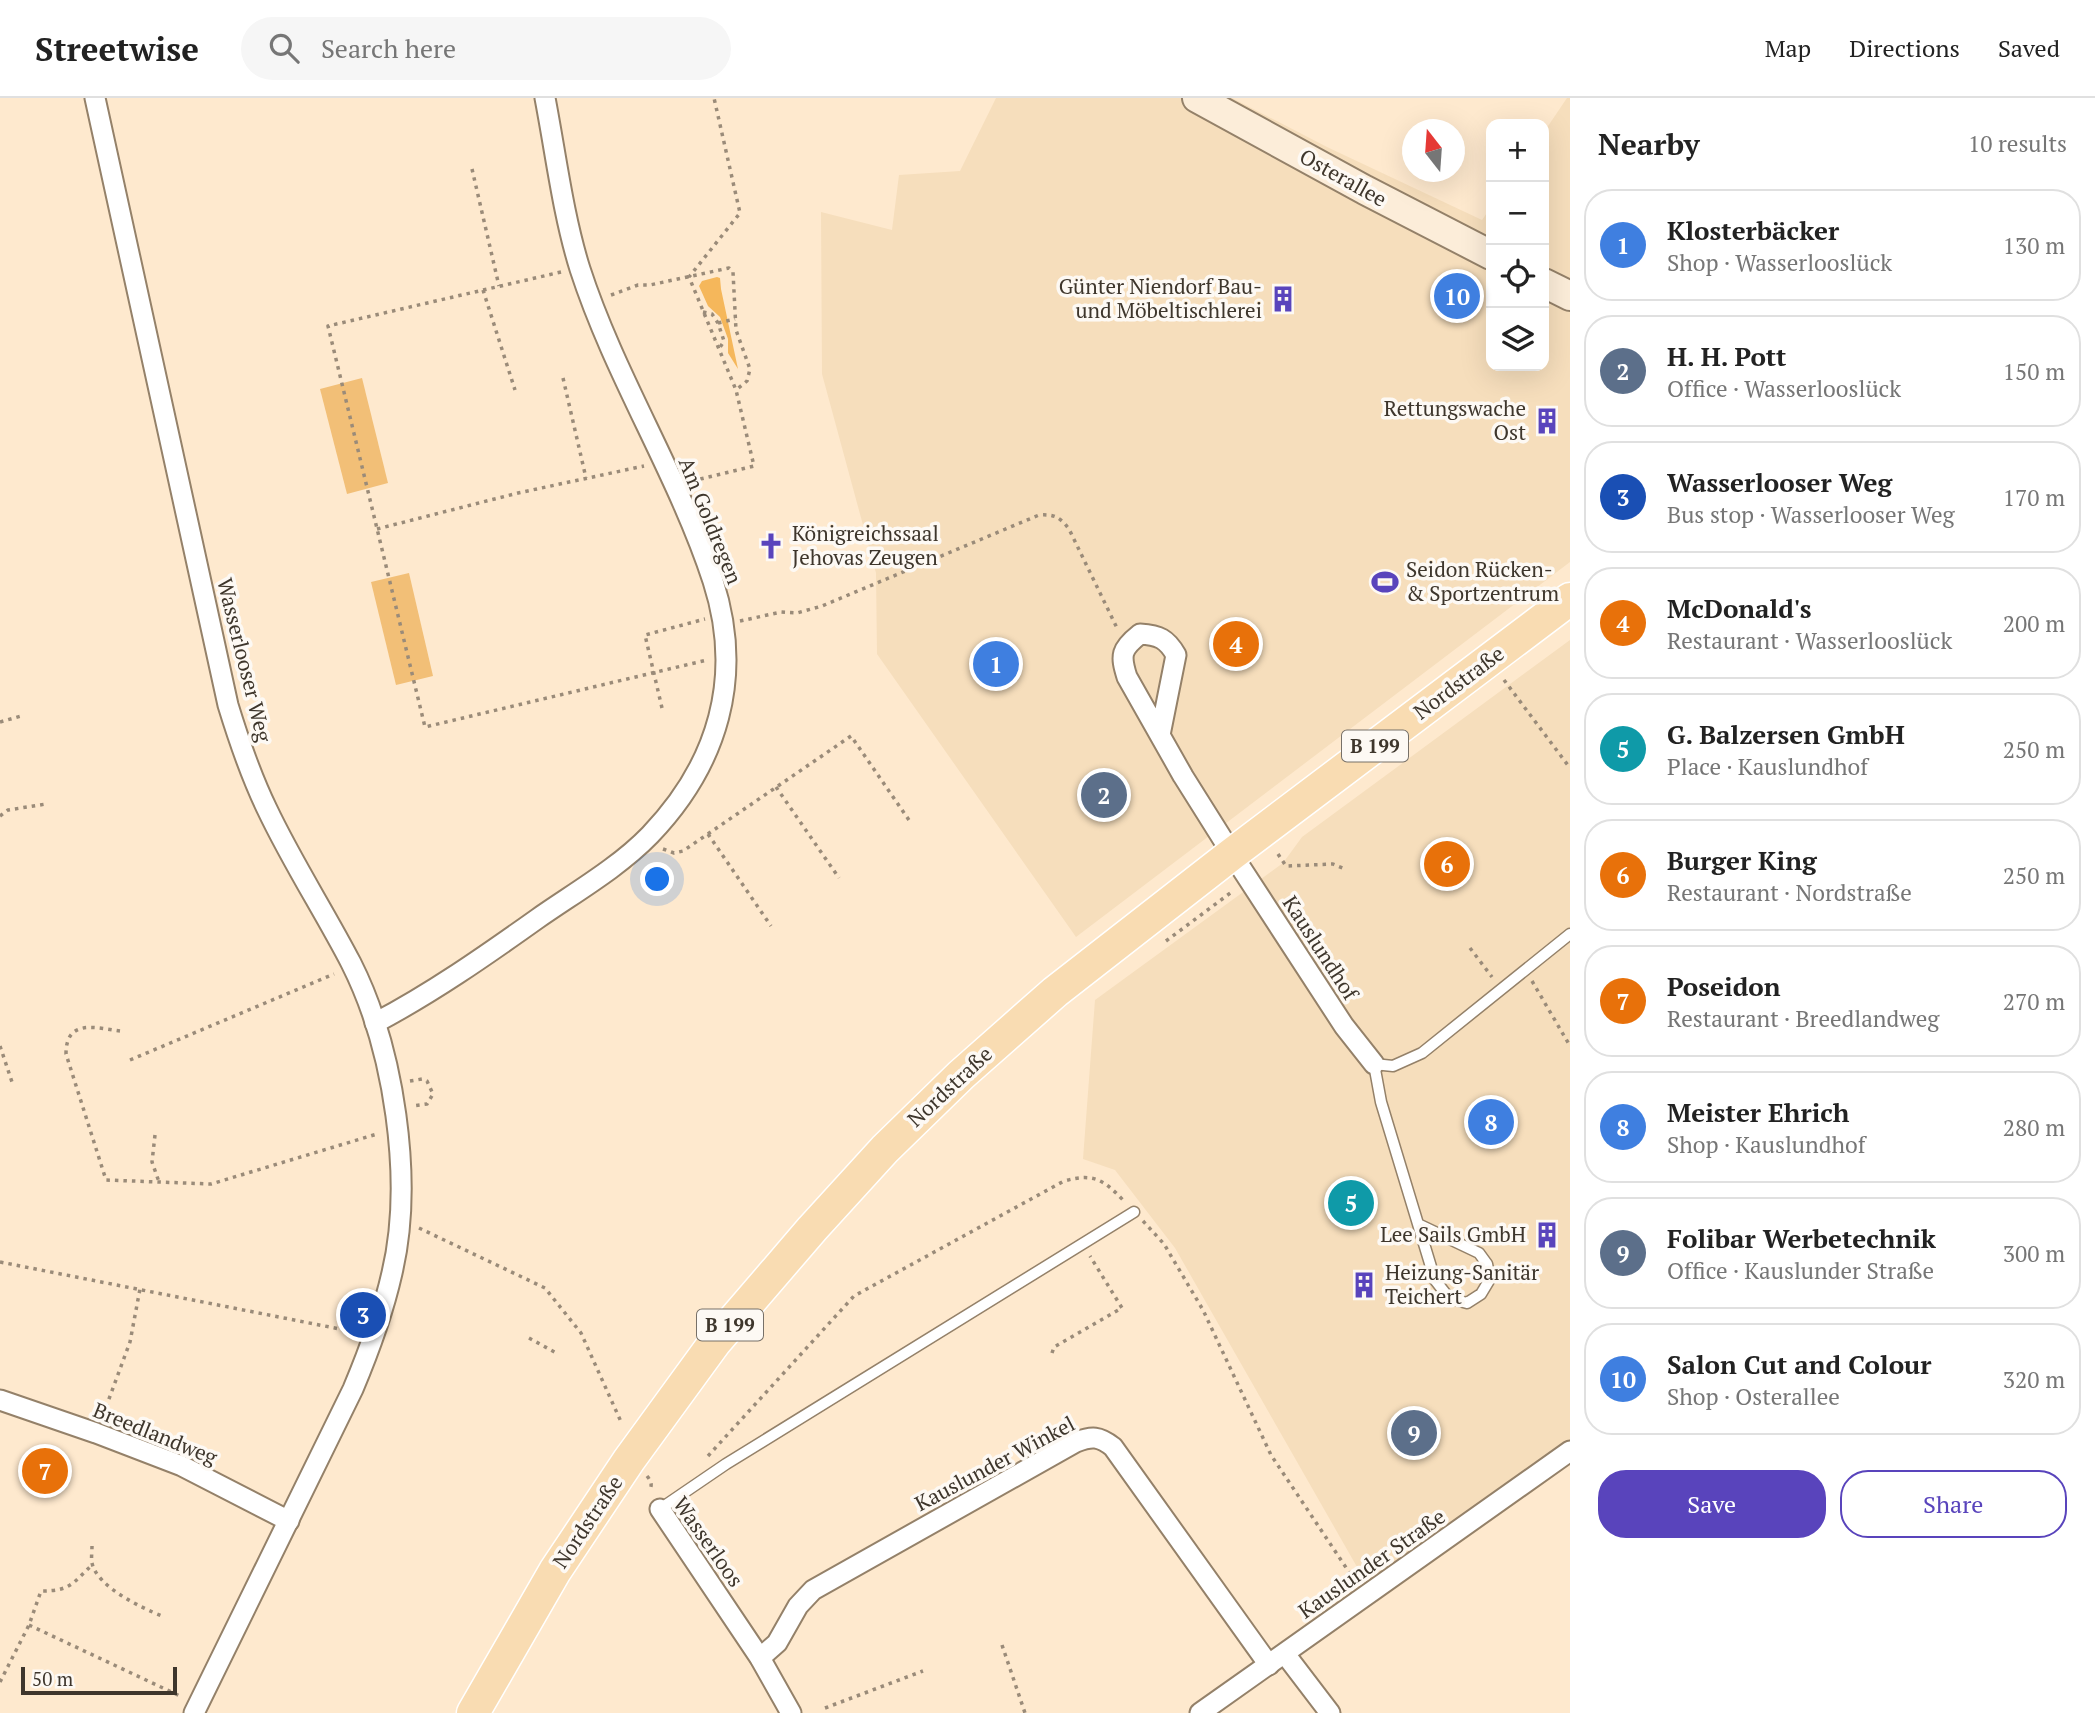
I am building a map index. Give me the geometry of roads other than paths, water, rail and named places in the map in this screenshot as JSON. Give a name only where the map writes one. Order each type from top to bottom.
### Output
[{"type":"main road","name":"Nordstraße","points":[[473,1713],[555,1571],[629,1460],[715,1342],[811,1228],[885,1149],[961,1075],[1055,992],[1240,866],[1570,599]]},
{"type":"street","name":"Wasserlooser Weg","points":[[95,98],[228,705],[244,758],[267,810],[352,966],[375,1023],[390,1083],[400,1152],[399,1219],[393,1271],[375,1336],[353,1388],[196,1709]]},
{"type":"street","name":"Am Goldregen","points":[[375,1023],[407,1006],[503,943],[615,864],[649,836],[687,790],[708,753],[722,706],[726,655],[714,583],[580,267],[545,98]]},
{"type":"street","name":"Osterallee","points":[[1197,98],[1486,253]]},
{"type":"street","points":[[1549,286],[1570,296]]},
{"type":"street","name":"Kauslundhof","points":[[1160,736],[1176,655],[1168,642],[1156,635],[1140,634],[1125,648],[1122,660],[1127,677],[1160,736],[1183,776],[1240,866],[1344,1026],[1374,1064]]},
{"type":"street","name":"Breedlandweg","points":[[0,1400],[183,1466],[289,1521]]},
{"type":"street","name":"Kauslunder Winkel","points":[[760,1658],[777,1643],[798,1606],[813,1590],[1076,1442],[1095,1436],[1113,1447],[1277,1659]]},
{"type":"street","name":"Kauslunder Straße","points":[[1200,1713],[1570,1451]]},
{"type":"street","name":"Wasserloos","points":[[660,1509],[760,1658],[790,1713]]},
{"type":"street","points":[[1277,1659],[1330,1713]]},
{"type":"lane","points":[[1374,1064],[1393,1066],[1423,1053],[1570,934]]},
{"type":"lane","name":"Kauslundhof","points":[[1374,1064],[1381,1102],[1418,1224],[1435,1280],[1449,1297],[1467,1303],[1481,1294],[1490,1279],[1487,1264],[1479,1253],[1418,1224]]},
{"type":"lane","points":[[660,1509],[726,1464],[1134,1212]]},
{"type":"place","name":"Salon Cut and Colour","points":[[1457,296]]},
{"type":"place","name":"Günter Niendorf Bau- und Möbeltischlerei","points":[[1283,299]]},
{"type":"place","name":"Rettungswache Ost","points":[[1547,421]]},
{"type":"place","name":"Königreichssaal Jehovas Zeugen","points":[[771,546]]},
{"type":"place","name":"Seidon Rücken- & Sportzentrum","points":[[1385,582]]},
{"type":"place","name":"McDonald's","points":[[1236,644]]},
{"type":"place","name":"Klosterbäcker","points":[[996,664]]},
{"type":"place","name":"H. H. Pott","points":[[1104,795]]},
{"type":"place","name":"Burger King","points":[[1447,864]]},
{"type":"place","name":"Meister Ehrich","points":[[1491,1122]]},
{"type":"place","name":"G. Balzersen GmbH","points":[[1351,1203]]},
{"type":"place","name":"Lee Sails GmbH","points":[[1547,1235]]},
{"type":"place","name":"Heizung-Sanitär Teichert","points":[[1364,1285]]},
{"type":"place","name":"Wasserlooser Weg","points":[[363,1315]]},
{"type":"place","name":"Folibar Werbetechnik","points":[[1414,1433]]},
{"type":"place","name":"Poseidon","points":[[45,1471]]}]
